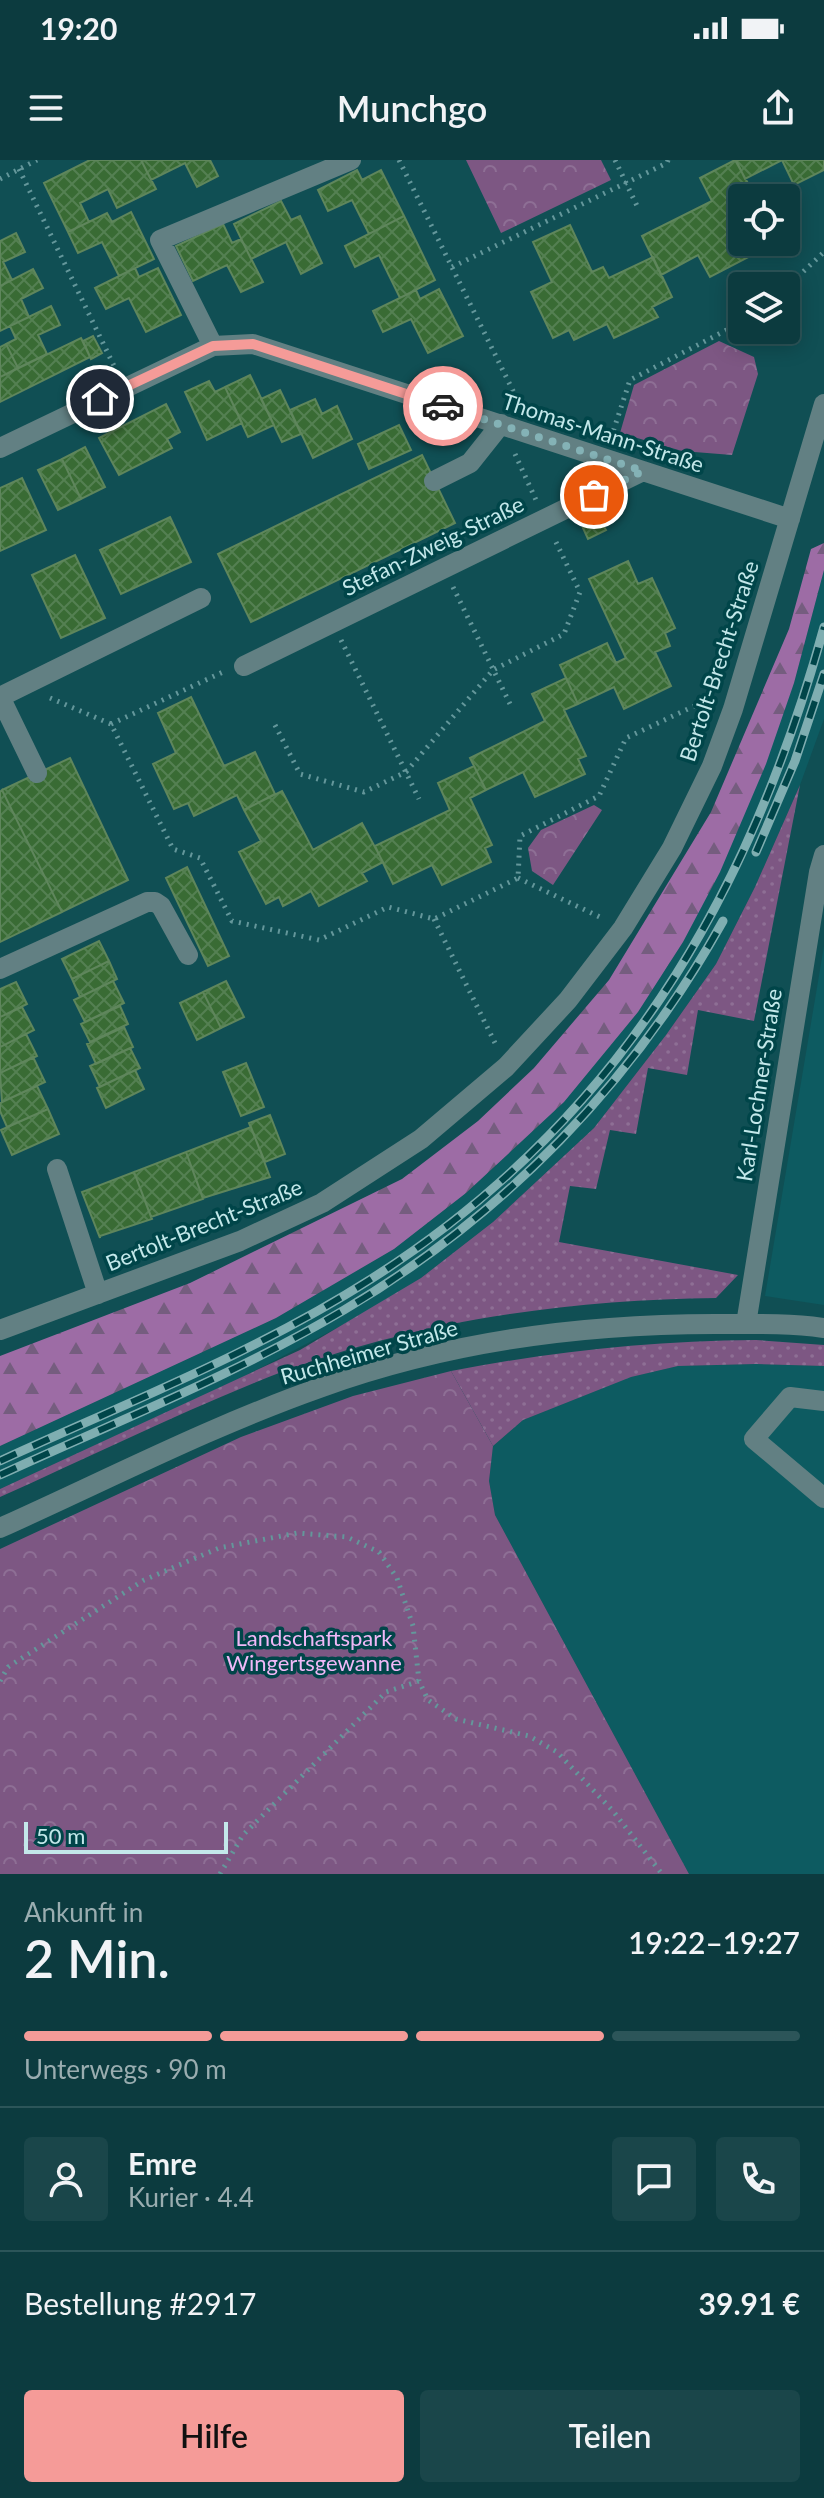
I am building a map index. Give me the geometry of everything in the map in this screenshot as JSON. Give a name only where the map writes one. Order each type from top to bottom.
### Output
[{"type":"street","points":[[213,346],[160,240],[351,160]]},
{"type":"street","name":"Thomas-Mann-Straße","points":[[0,448],[213,346],[253,344],[790,519]]},
{"type":"street","name":"Bertolt-Brecht-Straße","points":[[0,1330],[240,1241],[322,1203],[421,1139],[506,1067],[568,1000],[623,928],[672,848],[712,766],[733,709],[824,404]]},
{"type":"street","points":[[434,481],[470,463],[501,424]]},
{"type":"street","name":"Stefan-Zweig-Straße","points":[[244,666],[643,471]]},
{"type":"street","points":[[37,773],[0,697],[201,598]]},
{"type":"street","name":"Karl-Lochner-Straße","points":[[746,1324],[793,1026],[824,855]]},
{"type":"street","points":[[0,969],[147,902],[161,906],[188,955]]},
{"type":"street","points":[[57,1169],[98,1294]]},
{"type":"street","name":"Ruchheimer Straße","points":[[0,1528],[227,1423],[324,1386],[424,1357],[522,1338],[603,1328],[746,1324],[824,1328]]},
{"type":"street","points":[[824,1401],[790,1397],[754,1439],[824,1498]]},
{"type":"path","points":[[0,179],[37,160]]},
{"type":"path","points":[[399,160],[535,435]]},
{"type":"path","points":[[615,160],[639,210]]},
{"type":"path","points":[[452,267],[668,160]]},
{"type":"path","points":[[19,169],[125,387]]},
{"type":"path","points":[[800,275],[824,252]]},
{"type":"path","points":[[605,458],[630,380],[728,329]]},
{"type":"path","points":[[275,725],[300,774],[364,792],[406,772],[493,670],[564,634],[580,592],[501,424]]},
{"type":"path","points":[[444,568],[511,706]]},
{"type":"path","points":[[332,621],[419,799]]},
{"type":"path","points":[[111,724],[208,677],[244,666]]},
{"type":"path","points":[[22,685],[111,724],[173,849],[200,858],[232,921],[319,940],[388,907],[434,919],[518,878]]},
{"type":"path","points":[[518,878],[520,836],[599,796],[626,738],[705,701],[733,709]]},
{"type":"path","points":[[518,878],[623,928]]},
{"type":"path","points":[[434,919],[506,1067]]},
{"type":"path","points":[[0,1669],[8,1667],[144,1580],[219,1548],[297,1533],[347,1537],[379,1552],[397,1578],[413,1626],[419,1681],[428,1700],[456,1719],[529,1736],[557,1752],[613,1811],[662,1874]]},
{"type":"path","points":[[0,1681],[8,1667]]},
{"type":"path","points":[[220,1874],[243,1835],[386,1692],[419,1681]]},
{"type":"shaded area","points":[[824,570],[824,719],[800,785],[755,887],[716,964],[594,1128],[493,1222],[421,1278],[356,1318],[237,1380],[0,1489],[0,1446],[276,1318],[394,1249],[466,1193],[564,1102],[638,1012],[683,942],[794,683]]},
{"type":"shaded area","points":[[824,946],[824,1305],[765,1296]]},
{"type":"shaded area","points":[[678,1366],[824,1366],[824,1874],[689,1874],[495,1515],[489,1481],[493,1446],[523,1420],[630,1377]]},
{"type":"green space","points":[[466,160],[601,160],[611,180],[501,233]]},
{"type":"green space","points":[[719,341],[754,357],[758,374],[732,455],[682,451],[620,433],[634,385]]},
{"type":"green space","points":[[824,543],[824,570],[794,683],[766,764],[720,872],[683,942],[638,1012],[564,1102],[466,1193],[394,1249],[276,1318],[0,1446],[0,1356],[190,1283],[402,1179],[478,1121],[534,1068],[609,980],[711,812],[789,629],[811,549]]},
{"type":"green space","points":[[800,785],[754,1021],[698,1010],[687,1075],[648,1068],[636,1134],[610,1130],[596,1189],[570,1186],[559,1242],[738,1275],[716,1298],[539,1310],[423,1330],[366,1345],[254,1383],[0,1497],[0,1489],[300,1350],[421,1278],[493,1222],[594,1128],[716,964],[755,887]]},
{"type":"green space","points":[[594,805],[602,810],[553,885],[532,871],[528,848],[541,830]]},
{"type":"green space","points":[[756,1340],[824,1345],[824,1366],[678,1366],[631,1377],[523,1420],[493,1446],[451,1371],[603,1348]]},
{"type":"green space","name":"Landschaftspark Wingertsgewanne","points":[[451,1371],[493,1446],[489,1481],[495,1515],[689,1874],[0,1874],[0,1549],[241,1437],[353,1396]]},
{"type":"building","points":[[90,160],[141,160],[156,189],[117,208],[108,189],[80,203],[89,222],[68,232],[44,183]]},
{"type":"building","points":[[141,160],[210,160],[218,176],[197,187],[185,163],[151,180]]},
{"type":"building","points":[[735,160],[748,184],[728,184],[728,256],[750,256],[710,277],[698,255],[661,275],[642,236],[712,201],[700,178]]},
{"type":"building","points":[[736,160],[782,160],[745,179]]},
{"type":"building","points":[[782,160],[824,160],[824,170],[794,184]]},
{"type":"building","points":[[357,170],[362,180],[381,170],[404,216],[369,234],[352,200],[328,211],[318,190]]},
{"type":"building","points":[[281,201],[291,220],[300,216],[322,263],[301,274],[286,242],[251,259],[234,224]]},
{"type":"building","points":[[131,212],[154,259],[119,276],[102,242],[78,253],[68,232],[107,213],[112,222]]},
{"type":"building","points":[[404,216],[435,280],[400,298],[379,255],[355,267],[345,246]]},
{"type":"building","points":[[223,224],[232,243],[241,239],[263,282],[241,292],[227,265],[193,281],[176,246]]},
{"type":"building","points":[[570,225],[592,272],[603,267],[609,278],[653,257],[672,297],[652,307],[658,317],[614,338],[607,324],[574,340],[569,330],[553,338],[531,292],[552,282],[533,242]]},
{"type":"building","points":[[16,233],[25,252],[3,262],[12,280],[0,286],[0,241]]},
{"type":"building","points":[[135,268],[139,277],[158,268],[181,315],[146,332],[129,298],[106,309],[95,288]]},
{"type":"building","points":[[33,269],[43,288],[21,299],[29,317],[0,331],[0,286]]},
{"type":"building","points":[[439,289],[463,336],[428,353],[411,319],[383,332],[373,311],[416,290],[420,299]]},
{"type":"building","points":[[51,306],[60,325],[38,335],[47,354],[18,368],[6,344],[16,339],[10,326]]},
{"type":"building","points":[[93,336],[102,353],[91,359],[83,341]]},
{"type":"building","points":[[81,338],[90,357],[0,402],[0,377]]},
{"type":"building","points":[[6,344],[18,368],[0,377],[0,347]]},
{"type":"building","points":[[250,375],[274,425],[248,437],[225,387]]},
{"type":"building","points":[[209,381],[215,392],[225,387],[242,423],[207,440],[185,392]]},
{"type":"building","points":[[280,390],[301,434],[282,442],[261,399]]},
{"type":"building","points":[[315,399],[322,414],[337,406],[352,439],[313,458],[290,410]]},
{"type":"building","points":[[166,404],[180,432],[167,439],[172,448],[119,475],[99,438]]},
{"type":"building","points":[[399,425],[411,450],[369,469],[358,444]]},
{"type":"building","points":[[85,447],[105,487],[81,499],[62,459]]},
{"type":"building","points":[[422,455],[455,523],[251,622],[218,554]]},
{"type":"building","points":[[62,459],[81,499],[58,510],[38,470]]},
{"type":"building","points":[[22,478],[46,530],[0,551],[0,488]]},
{"type":"building","points":[[170,517],[191,562],[121,594],[100,550]]},
{"type":"building","points":[[600,520],[606,530],[588,539],[583,528]]},
{"type":"building","points":[[75,555],[105,618],[61,638],[32,575]]},
{"type":"building","points":[[628,561],[638,584],[652,578],[675,628],[665,633],[670,646],[655,652],[671,686],[624,709],[614,687],[578,704],[560,665],[607,643],[616,663],[626,658],[589,579]]},
{"type":"building","points":[[566,678],[578,704],[564,710],[586,756],[578,759],[585,774],[535,797],[523,772],[486,790],[470,758],[545,721],[532,694]]},
{"type":"building","points":[[191,697],[224,766],[255,752],[275,794],[244,810],[237,795],[194,816],[188,803],[174,809],[153,764],[176,753],[158,713]]},
{"type":"building","points":[[70,758],[128,880],[62,912],[2,790]]},
{"type":"building","points":[[474,766],[486,790],[470,798],[492,845],[485,848],[491,862],[442,885],[432,865],[393,884],[375,846],[450,810],[438,783]]},
{"type":"building","points":[[2,790],[62,912],[0,942],[0,792]]},
{"type":"building","points":[[282,791],[313,850],[362,823],[383,862],[362,873],[367,881],[319,906],[311,891],[283,906],[279,897],[266,904],[239,852],[261,841],[244,810]]},
{"type":"building","points":[[187,867],[229,956],[208,966],[166,878]]},
{"type":"building","points":[[99,941],[109,961],[72,979],[62,959]]},
{"type":"building","points":[[109,961],[117,979],[80,997],[72,979]]},
{"type":"building","points":[[113,981],[124,1003],[85,1022],[74,1000]]},
{"type":"building","points":[[226,981],[244,1017],[221,1028],[203,992]]},
{"type":"building","points":[[16,982],[27,1004],[0,1017],[0,989]]},
{"type":"building","points":[[203,992],[221,1028],[197,1040],[180,1003]]},
{"type":"building","points":[[120,1006],[128,1024],[90,1042],[81,1024]]},
{"type":"building","points":[[22,1007],[34,1030],[0,1047],[0,1017]]},
{"type":"building","points":[[124,1027],[133,1047],[96,1064],[87,1044]]},
{"type":"building","points":[[26,1034],[37,1056],[0,1073],[0,1047]]},
{"type":"building","points":[[130,1048],[140,1068],[100,1087],[90,1066]]},
{"type":"building","points":[[33,1057],[45,1082],[2,1102],[0,1073]]},
{"type":"building","points":[[246,1063],[264,1107],[241,1116],[223,1072]]},
{"type":"building","points":[[135,1070],[144,1089],[106,1108],[97,1088]]},
{"type":"building","points":[[37,1086],[48,1109],[7,1127],[0,1103]]},
{"type":"building","points":[[48,1109],[59,1134],[12,1155],[1,1130]]},
{"type":"building","points":[[270,1115],[285,1154],[265,1162],[249,1123]]},
{"type":"building","points":[[251,1127],[270,1177],[203,1198],[186,1152]]},
{"type":"building","points":[[186,1152],[203,1199],[151,1217],[134,1172]]},
{"type":"building","points":[[134,1172],[152,1219],[100,1238],[82,1192]]},
{"type":"railway","points":[[0,1461],[235,1354],[327,1306],[457,1218],[534,1150],[602,1077],[661,998],[712,913],[756,823],[793,727],[824,627]]},
{"type":"railway","points":[[756,852],[795,761],[824,674]]},
{"type":"railway","points":[[0,1475],[218,1377],[303,1334],[402,1273],[458,1232],[559,1141],[605,1090],[648,1037],[723,921]]},
{"type":"way so far","points":[[443,406],[643,471],[594,495]]},
{"type":"route","points":[[100,399],[213,346],[253,344],[443,406]]}]
